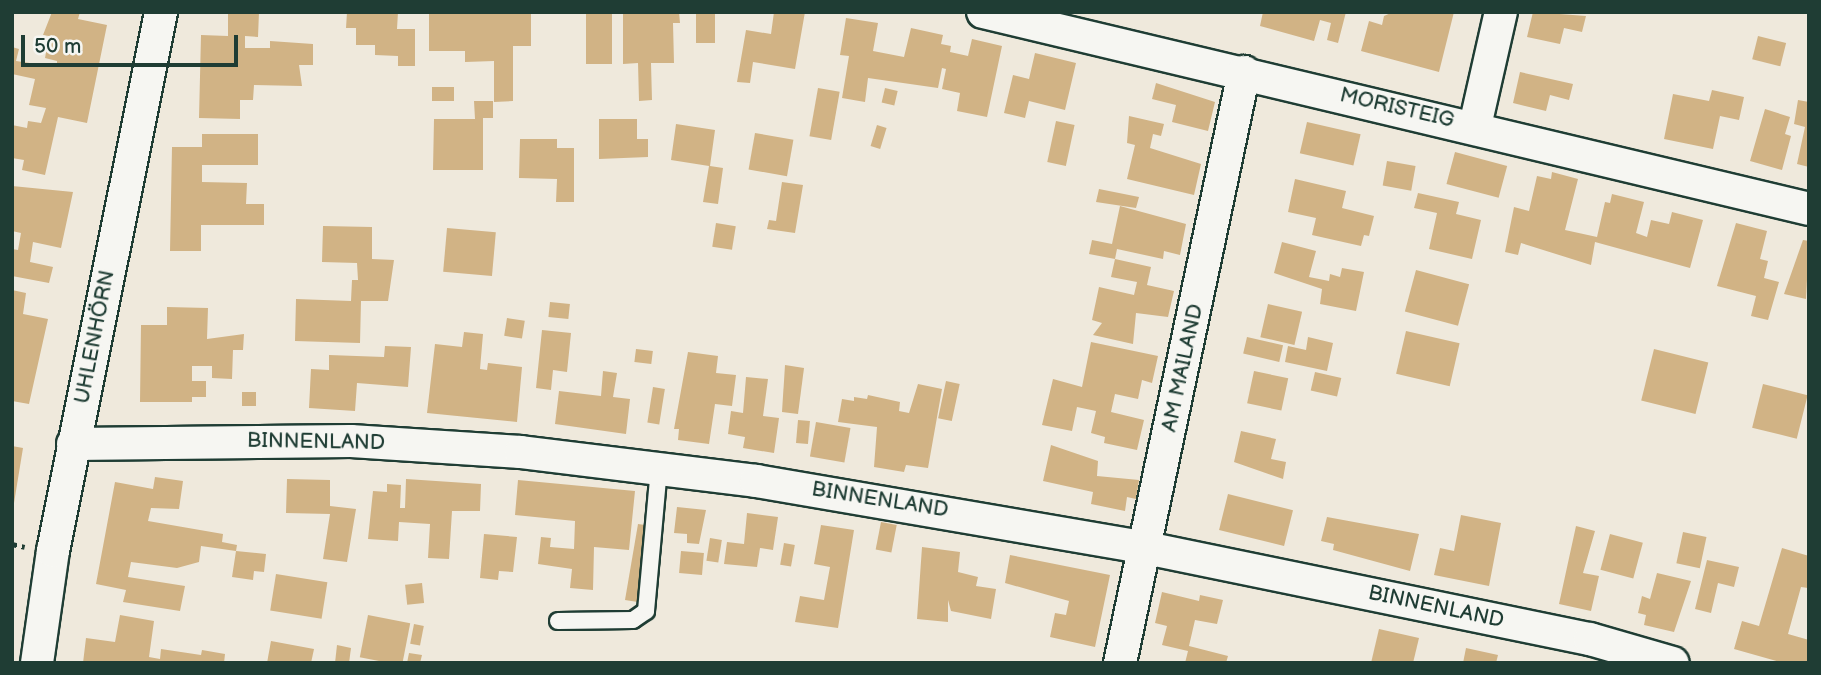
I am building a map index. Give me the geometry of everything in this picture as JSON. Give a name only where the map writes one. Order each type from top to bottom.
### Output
[{"type":"street","name":"UHLENHÖRN","points":[[37,663],[74,444],[161,12]]},
{"type":"street","name":"MORISTEIG","points":[[983,12],[1475,126],[1809,209]]},
{"type":"street","points":[[1475,126],[1501,12]]},
{"type":"street","name":"AM MAILAND","points":[[1120,663],[1244,72]]},
{"type":"street","name":"BINNENLAND","points":[[74,444],[351,441],[521,452],[659,469],[947,511],[1146,548],[1590,639],[1673,663]]},
{"type":"lane","points":[[558,621],[632,620],[646,611],[659,469]]},
{"type":"building","points":[[52,12],[80,12],[78,19],[107,25],[87,123],[58,117],[45,175],[22,170],[24,160],[12,158],[12,125],[27,128],[28,121],[41,123],[46,108],[29,105],[35,79],[12,74],[12,47],[19,49],[16,61],[57,67],[57,61],[45,58],[49,36],[43,35]]},
{"type":"building","points":[[228,12],[259,12],[258,37],[245,36],[245,48],[270,48],[270,41],[313,44],[313,65],[299,65],[302,86],[254,85],[253,100],[240,100],[240,119],[199,118],[201,35],[228,36]]},
{"type":"building","points":[[347,12],[398,12],[397,29],[415,29],[415,66],[398,66],[398,56],[375,55],[375,45],[356,45],[356,28],[346,28]]},
{"type":"building","points":[[586,12],[612,12],[612,64],[586,64]]},
{"type":"building","points":[[623,12],[679,12],[680,23],[673,23],[674,63],[651,63],[652,100],[639,101],[638,63],[623,64]]},
{"type":"building","points":[[696,12],[715,12],[715,43],[696,43]]},
{"type":"building","points":[[774,12],[805,12],[795,69],[753,62],[750,83],[737,82],[746,30],[771,34]]},
{"type":"building","points":[[1263,12],[1346,12],[1338,43],[1327,40],[1331,23],[1320,20],[1314,41],[1260,26]]},
{"type":"building","points":[[1393,12],[1454,12],[1439,72],[1361,51],[1369,21],[1382,25],[1384,16]]},
{"type":"building","points":[[1533,12],[1586,16],[1582,32],[1564,28],[1560,44],[1527,37]]},
{"type":"building","points":[[429,13],[531,14],[531,46],[513,46],[513,101],[494,102],[494,61],[465,62],[465,51],[429,51]]},
{"type":"building","points":[[846,18],[878,23],[873,51],[904,57],[911,28],[943,35],[941,44],[951,46],[950,52],[968,56],[972,39],[1002,46],[987,117],[957,111],[960,93],[942,89],[946,69],[942,68],[938,88],[868,78],[865,102],[842,98],[849,56],[840,55]]},
{"type":"building","points":[[1758,36],[1786,43],[1780,66],[1752,59]]},
{"type":"building","points":[[1035,53],[1076,63],[1065,110],[1029,101],[1025,118],[1004,113],[1013,75],[1029,79]]},
{"type":"building","points":[[1520,72],[1573,84],[1569,100],[1550,95],[1546,111],[1513,103]]},
{"type":"building","points":[[1156,83],[1215,102],[1208,131],[1172,122],[1176,105],[1152,99]]},
{"type":"building","points":[[432,87],[454,87],[454,101],[432,101]]},
{"type":"building","points":[[818,88],[840,92],[831,140],[809,136]]},
{"type":"building","points":[[885,88],[898,91],[894,106],[882,103]]},
{"type":"building","points":[[1712,90],[1744,97],[1739,120],[1720,116],[1713,149],[1664,139],[1673,94],[1709,101]]},
{"type":"building","points":[[1798,100],[1809,102],[1809,167],[1797,164],[1805,127],[1794,124]]},
{"type":"building","points":[[474,101],[493,101],[493,118],[483,118],[483,170],[433,170],[434,119],[475,119]]},
{"type":"building","points":[[1765,109],[1790,117],[1785,134],[1791,136],[1782,170],[1750,161]]},
{"type":"building","points":[[1129,116],[1164,124],[1161,136],[1153,134],[1150,148],[1201,164],[1194,195],[1127,179],[1135,145],[1127,143]]},
{"type":"building","points":[[599,119],[637,119],[637,139],[648,139],[648,157],[599,159]]},
{"type":"building","points":[[1056,121],[1075,125],[1066,166],[1047,162]]},
{"type":"building","points":[[1307,122],[1361,134],[1353,166],[1300,153]]},
{"type":"building","points":[[676,124],[715,130],[710,166],[723,168],[718,204],[703,202],[709,166],[671,160]]},
{"type":"building","points":[[877,125],[887,128],[880,149],[871,146]]},
{"type":"building","points":[[755,133],[793,140],[787,176],[749,169]]},
{"type":"building","points":[[202,134],[258,134],[258,165],[202,165],[202,182],[247,183],[246,204],[264,204],[264,225],[201,225],[201,251],[170,251],[172,147],[202,147]]},
{"type":"building","points":[[520,139],[557,139],[557,148],[574,148],[574,202],[556,202],[557,179],[519,178]]},
{"type":"building","points":[[1455,152],[1507,166],[1499,198],[1446,184]]},
{"type":"building","points":[[1387,161],[1416,166],[1411,191],[1383,186]]},
{"type":"building","points":[[1552,172],[1578,179],[1565,230],[1597,237],[1605,202],[1610,203],[1612,194],[1644,202],[1636,233],[1647,237],[1651,220],[1669,224],[1672,212],[1703,220],[1690,268],[1595,242],[1591,265],[1521,243],[1518,255],[1505,252],[1514,207],[1529,211],[1537,176],[1551,179]]},
{"type":"building","points":[[1295,179],[1346,191],[1342,208],[1374,216],[1369,236],[1364,235],[1361,246],[1312,235],[1316,218],[1288,212]]},
{"type":"building","points":[[782,182],[803,185],[795,233],[767,229],[769,220],[776,221]]},
{"type":"building","points":[[12,186],[73,192],[61,248],[33,242],[30,262],[53,267],[49,283],[12,276],[12,249],[18,250],[21,233],[12,231]]},
{"type":"building","points":[[1099,189],[1139,197],[1136,208],[1096,202]]},
{"type":"building","points":[[1418,193],[1459,202],[1456,214],[1481,220],[1472,259],[1429,249],[1437,213],[1414,208]]},
{"type":"building","points":[[1120,206],[1186,224],[1180,255],[1164,251],[1163,259],[1117,249],[1115,259],[1089,254],[1092,240],[1112,244]]},
{"type":"building","points":[[716,223],[736,226],[732,250],[712,247]]},
{"type":"building","points":[[1736,223],[1767,231],[1760,259],[1768,261],[1764,278],[1779,282],[1768,320],[1751,316],[1756,296],[1717,286]]},
{"type":"building","points":[[323,226],[372,227],[372,259],[394,260],[388,301],[361,301],[360,343],[295,341],[296,299],[351,301],[352,280],[358,280],[357,263],[322,262]]},
{"type":"building","points":[[447,228],[496,232],[492,276],[443,272]]},
{"type":"building","points":[[1803,240],[1809,241],[1806,299],[1784,294]]},
{"type":"building","points":[[1282,242],[1316,251],[1309,277],[1329,281],[1330,274],[1340,277],[1342,268],[1364,272],[1356,311],[1320,304],[1322,289],[1274,273]]},
{"type":"building","points":[[1115,259],[1151,267],[1147,285],[1174,291],[1168,317],[1136,313],[1133,344],[1093,335],[1102,323],[1092,320],[1099,287],[1134,295],[1137,282],[1111,277]]},
{"type":"building","points":[[1416,270],[1469,284],[1458,326],[1405,312]]},
{"type":"building","points":[[12,290],[26,293],[23,314],[48,319],[29,404],[12,401]]},
{"type":"building","points":[[550,302],[570,304],[568,319],[548,317]]},
{"type":"building","points":[[1268,304],[1302,312],[1294,345],[1260,337]]},
{"type":"building","points":[[167,307],[208,308],[207,339],[244,334],[243,350],[233,350],[232,379],[212,378],[212,366],[192,366],[192,381],[206,381],[206,397],[192,397],[192,402],[140,402],[141,325],[167,325]]},
{"type":"building","points":[[507,318],[525,321],[522,339],[504,336]]},
{"type":"building","points":[[542,330],[571,333],[567,372],[553,370],[551,390],[536,388]]},
{"type":"building","points":[[1406,331],[1460,343],[1450,386],[1396,374]]},
{"type":"building","points":[[464,332],[483,334],[480,369],[487,370],[488,363],[522,367],[517,422],[427,413],[435,344],[462,347]]},
{"type":"building","points":[[1247,337],[1283,345],[1279,362],[1243,354]]},
{"type":"building","points":[[1308,337],[1333,343],[1327,371],[1285,362],[1288,346],[1306,350]]},
{"type":"building","points":[[1091,342],[1158,356],[1152,383],[1142,380],[1138,399],[1115,394],[1111,412],[1144,420],[1137,450],[1104,443],[1105,437],[1091,433],[1096,411],[1077,407],[1072,431],[1042,425],[1053,379],[1082,387]]},
{"type":"building","points":[[385,346],[411,347],[408,387],[357,383],[355,411],[309,408],[311,369],[329,370],[329,355],[384,357]]},
{"type":"building","points":[[636,349],[653,351],[651,364],[634,362]]},
{"type":"building","points":[[1654,349],[1708,363],[1696,414],[1641,400]]},
{"type":"building","points":[[688,352],[718,356],[716,373],[736,375],[732,406],[715,404],[709,444],[678,440],[679,429],[674,429]]},
{"type":"building","points":[[785,365],[804,368],[798,414],[782,412]]},
{"type":"building","points":[[603,371],[617,373],[613,397],[630,399],[626,434],[555,424],[559,391],[601,396]]},
{"type":"building","points":[[1254,371],[1288,378],[1281,411],[1247,403]]},
{"type":"building","points":[[1315,372],[1341,378],[1337,397],[1311,391]]},
{"type":"building","points":[[746,377],[768,379],[763,416],[779,418],[774,453],[743,448],[745,437],[728,434],[731,411],[743,413]]},
{"type":"building","points":[[946,381],[960,384],[952,421],[938,418]]},
{"type":"building","points":[[918,384],[942,389],[928,468],[906,465],[904,472],[874,467],[877,427],[838,422],[842,399],[867,399],[868,395],[900,402],[899,411],[909,413]]},
{"type":"building","points":[[1763,384],[1808,395],[1797,439],[1752,428]]},
{"type":"building","points":[[653,387],[665,389],[659,424],[647,423]]},
{"type":"building","points":[[242,392],[256,392],[256,406],[242,406]]},
{"type":"building","points":[[798,420],[810,421],[808,444],[796,443]]},
{"type":"building","points":[[816,422],[850,428],[844,463],[810,456]]},
{"type":"building","points":[[1241,431],[1276,439],[1271,459],[1286,462],[1283,479],[1234,462]]},
{"type":"building","points":[[1051,445],[1098,461],[1097,476],[1139,480],[1136,499],[1127,497],[1125,511],[1091,504],[1093,492],[1043,481]]},
{"type":"building","points":[[12,446],[23,448],[14,503],[12,503]]},
{"type":"building","points":[[155,477],[183,481],[179,509],[151,508],[148,521],[223,534],[222,542],[237,545],[236,551],[201,546],[199,562],[177,568],[131,562],[128,577],[185,586],[180,611],[123,602],[126,590],[96,584],[115,482],[153,489]]},
{"type":"building","points":[[287,479],[330,480],[330,506],[356,509],[347,562],[323,559],[330,514],[286,513]]},
{"type":"building","points":[[406,479],[481,484],[480,511],[452,511],[449,559],[428,558],[430,524],[399,522],[398,541],[368,539],[373,491],[387,492],[387,484],[401,485],[400,508],[405,508]]},
{"type":"building","points":[[518,480],[635,491],[629,550],[594,547],[593,590],[570,588],[572,569],[538,564],[541,537],[551,538],[550,547],[574,549],[575,521],[515,515]]},
{"type":"building","points":[[1228,494],[1293,510],[1284,546],[1219,530]]},
{"type":"building","points":[[677,507],[706,510],[699,544],[687,543],[687,534],[674,533]]},
{"type":"building","points":[[747,513],[778,517],[773,550],[760,548],[757,567],[724,564],[727,542],[744,544]]},
{"type":"building","points":[[1461,515],[1501,523],[1489,586],[1434,575],[1440,548],[1454,551]]},
{"type":"building","points":[[1327,517],[1419,534],[1410,571],[1333,550],[1334,544],[1321,541]]},
{"type":"building","points":[[881,522],[897,525],[891,553],[876,549]]},
{"type":"building","points":[[638,524],[652,526],[644,603],[625,600]]},
{"type":"building","points":[[821,525],[854,530],[838,628],[795,622],[800,596],[824,600],[830,567],[814,564]]},
{"type":"building","points":[[1576,526],[1595,531],[1583,573],[1599,576],[1591,611],[1559,604]]},
{"type":"building","points":[[1683,532],[1706,537],[1700,568],[1676,563]]},
{"type":"building","points":[[484,534],[517,537],[513,572],[499,571],[498,580],[480,578]]},
{"type":"building","points":[[1610,534],[1643,543],[1633,579],[1600,570]]},
{"type":"building","points":[[710,538],[722,540],[718,563],[706,561]]},
{"type":"building","points":[[784,543],[795,545],[791,567],[780,565]]},
{"type":"building","points":[[922,547],[960,552],[958,572],[978,577],[976,586],[996,589],[991,619],[951,611],[948,600],[948,622],[917,619]]},
{"type":"building","points":[[1782,548],[1809,556],[1808,588],[1801,587],[1788,634],[1809,640],[1809,663],[1784,663],[1734,649],[1742,621],[1759,626]]},
{"type":"building","points":[[236,551],[266,554],[264,572],[254,571],[253,580],[232,577]]},
{"type":"building","points":[[681,551],[704,553],[702,575],[679,573]]},
{"type":"building","points":[[1010,555],[1110,575],[1095,647],[1050,637],[1055,613],[1066,615],[1069,601],[1005,583]]},
{"type":"building","points":[[1707,560],[1739,567],[1734,587],[1718,583],[1711,613],[1695,609]]},
{"type":"building","points":[[1657,573],[1691,581],[1674,632],[1644,625],[1646,615],[1638,613],[1642,596],[1650,599]]},
{"type":"building","points":[[276,574],[327,582],[322,619],[270,611]]},
{"type":"building","points":[[422,583],[424,603],[407,605],[405,585]]},
{"type":"building","points":[[1162,592],[1199,601],[1200,595],[1223,600],[1217,624],[1195,620],[1189,646],[1228,656],[1226,663],[1185,663],[1188,651],[1162,645],[1167,626],[1155,623]]},
{"type":"building","points":[[120,615],[154,621],[149,657],[160,659],[161,649],[201,655],[202,650],[225,654],[224,663],[83,663],[86,638],[115,642]]},
{"type":"building","points":[[368,615],[410,623],[402,663],[360,657]]},
{"type":"building","points":[[414,624],[424,626],[420,646],[410,644]]},
{"type":"building","points":[[1379,629],[1419,638],[1413,663],[1371,663]]},
{"type":"building","points":[[271,641],[314,649],[311,663],[267,663]]},
{"type":"building","points":[[337,645],[351,648],[349,663],[335,663]]},
{"type":"building","points":[[1466,648],[1498,655],[1496,663],[1463,663]]},
{"type":"building","points":[[409,653],[422,655],[420,663],[407,663]]}]
